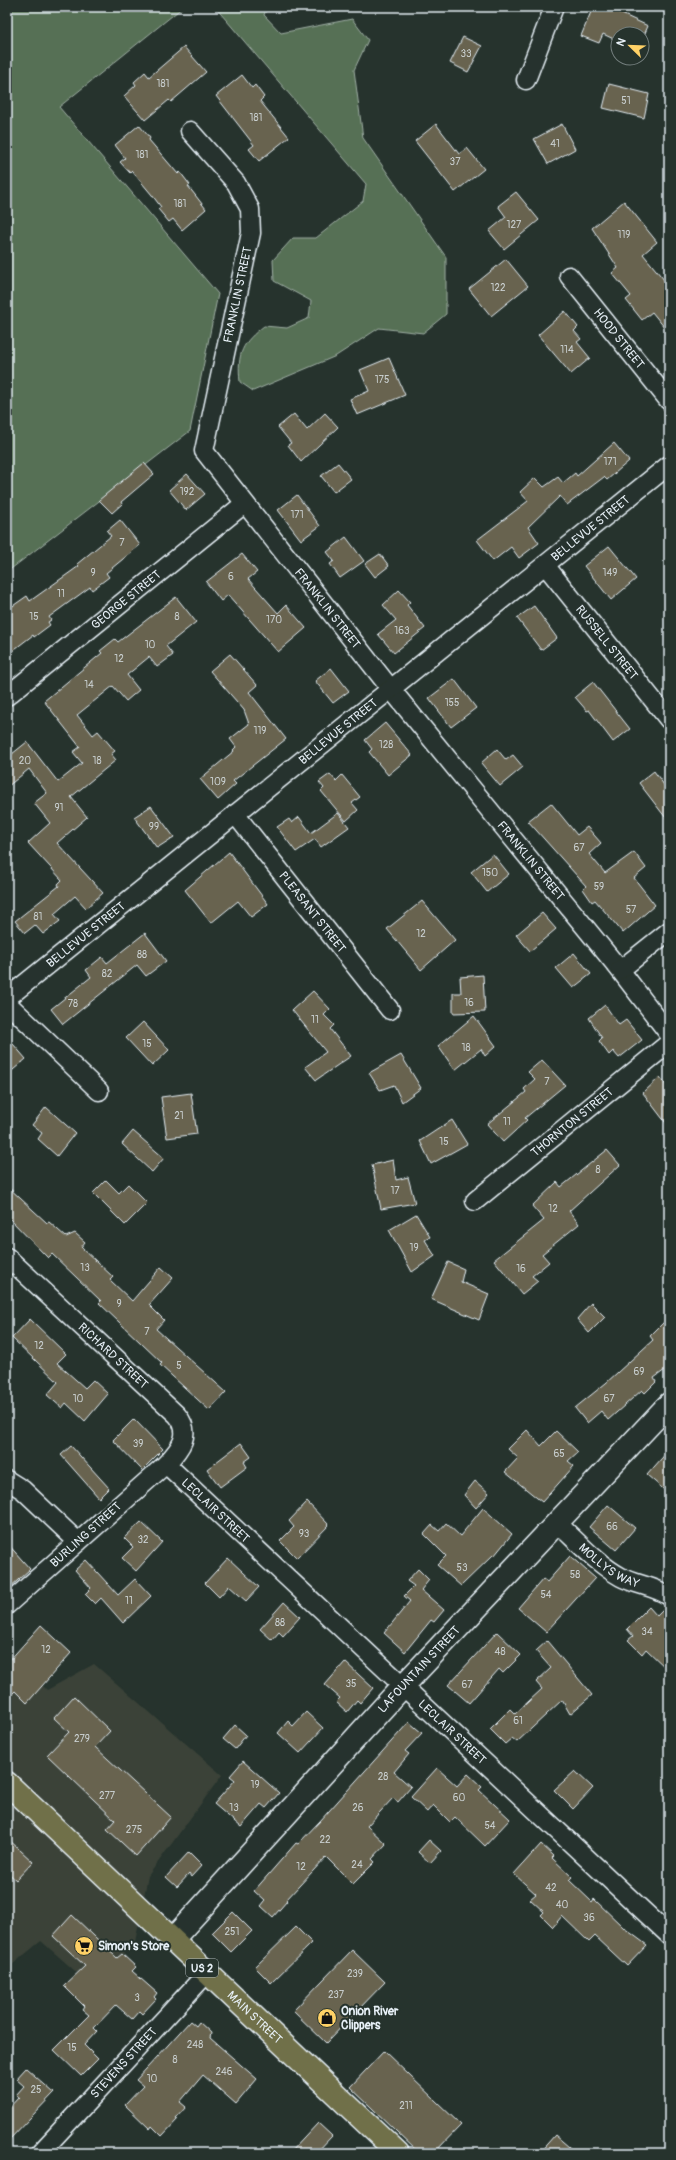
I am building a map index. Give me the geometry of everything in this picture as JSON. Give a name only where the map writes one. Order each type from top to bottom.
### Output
[{"type":"main road","name":"MAIN STREET","points":[[7,1782],[398,2153]]},
{"type":"street","points":[[526,80],[554,7]]},
{"type":"street","name":"FRANKLIN STREET","points":[[190,131],[236,183],[250,209],[251,233],[204,451],[244,504],[390,688],[620,970],[669,1034]]},
{"type":"street","name":"HOOD STREET","points":[[569,276],[669,401]]},
{"type":"street","name":"BELLEVUE STREET","points":[[7,998],[390,688],[669,465]]},
{"type":"street","name":"GEORGE STREET","points":[[7,696],[244,504]]},
{"type":"street","name":"RUSSELL STREET","points":[[545,565],[669,720]]},
{"type":"street","name":"PLEASANT STREET","points":[[235,814],[390,1010]]},
{"type":"street","points":[[620,970],[669,932]]},
{"type":"street","points":[[7,1003],[99,1091]]},
{"type":"street","name":"THORNTON STREET","points":[[475,1201],[669,1043]]},
{"type":"street","name":"RICHARD STREET","points":[[7,1256],[181,1419],[185,1429],[185,1439],[180,1448],[166,1464]]},
{"type":"street","name":"LAFOUNTAIN STREET","points":[[173,1939],[402,1687],[669,1404]]},
{"type":"street","name":"BURLING STREET","points":[[7,1605],[166,1464]]},
{"type":"street","name":"LECLAIR STREET","points":[[166,1464],[402,1687],[669,1935]]},
{"type":"street","points":[[7,1480],[23,1490],[78,1542]]},
{"type":"street","name":"MOLLYS WAY","points":[[557,1523],[611,1571],[630,1582],[656,1589],[669,1596]]},
{"type":"street","name":"STEVENS STREET","points":[[40,2153],[207,1973]]},
{"type":"shaded area","points":[[7,1650],[47,1690],[94,1664],[222,1775],[148,1876],[135,1942],[92,1986],[41,1941],[7,1969]]},
{"type":"green space","points":[[7,7],[183,7],[59,107],[218,294],[190,431],[7,572]]},
{"type":"green space","points":[[215,7],[267,7],[264,15],[281,33],[352,19],[368,40],[354,70],[363,138],[446,257],[446,314],[423,333],[379,328],[336,356],[253,391],[240,382],[240,356],[246,344],[257,332],[264,326],[287,328],[309,318],[311,301],[274,281],[273,260],[293,238],[316,238],[363,201],[366,184]]},
{"type":"building","points":[[593,7],[614,7],[613,10],[648,26],[610,26],[610,37],[603,34],[599,43],[581,36]]},
{"type":"building","points":[[463,37],[482,46],[468,72],[450,63]]},
{"type":"building","points":[[184,47],[206,72],[171,102],[169,100],[145,120],[124,96],[136,85],[134,82],[145,72],[149,77]]},
{"type":"building","points":[[242,75],[252,88],[255,85],[264,97],[260,101],[289,137],[259,161],[249,149],[254,145],[216,96]]},
{"type":"building","points":[[609,84],[649,94],[644,118],[603,108]]},
{"type":"building","points":[[436,124],[459,154],[467,148],[484,169],[455,192],[415,141]]},
{"type":"building","points":[[562,124],[575,149],[548,164],[534,139]]},
{"type":"building","points":[[139,125],[150,138],[149,140],[178,174],[180,172],[190,185],[188,186],[206,209],[182,230],[173,219],[169,222],[158,209],[161,207],[152,195],[132,171],[130,173],[120,162],[125,158],[115,145]]},
{"type":"building","points":[[516,192],[539,220],[504,249],[489,231],[506,217],[498,206]]},
{"type":"building","points":[[624,201],[657,242],[643,254],[669,286],[669,333],[652,312],[642,320],[626,300],[631,296],[612,273],[618,268],[592,228]]},
{"type":"building","points":[[506,259],[528,286],[491,316],[469,289]]},
{"type":"building","points":[[565,311],[578,327],[574,331],[581,339],[577,342],[590,358],[571,374],[538,335]]},
{"type":"building","points":[[389,358],[405,395],[357,415],[350,399],[369,391],[360,370]]},
{"type":"building","points":[[325,413],[338,427],[301,462],[288,445],[291,443],[278,427],[294,414],[307,430]]},
{"type":"building","points":[[614,443],[629,461],[607,480],[604,477],[567,505],[560,496],[528,527],[539,543],[519,558],[511,547],[493,561],[477,540],[528,501],[520,492],[535,478],[544,487],[558,477],[563,483],[575,473],[577,476]]},
{"type":"building","points":[[144,463],[154,474],[121,502],[122,504],[112,513],[99,500]]},
{"type":"building","points":[[338,463],[351,479],[334,492],[321,476]]},
{"type":"building","points":[[187,474],[205,494],[186,510],[169,490]]},
{"type":"building","points":[[297,495],[320,526],[301,540],[278,510]]},
{"type":"building","points":[[120,520],[140,545],[106,573],[109,577],[92,590],[90,587],[49,617],[51,620],[48,622],[50,625],[34,637],[33,635],[7,655],[7,610],[27,596],[30,601],[79,566],[77,564],[111,536],[107,531]]},
{"type":"building","points":[[346,537],[364,561],[340,578],[330,564],[334,561],[327,552]]},
{"type":"building","points":[[609,546],[636,579],[611,600],[584,566]]},
{"type":"building","points":[[242,554],[257,572],[248,579],[278,613],[286,605],[306,628],[278,652],[228,595],[221,601],[206,582]]},
{"type":"building","points":[[380,554],[389,566],[375,577],[365,564]]},
{"type":"building","points":[[399,590],[410,602],[407,605],[425,628],[394,653],[378,634],[396,620],[383,605]]},
{"type":"building","points":[[176,597],[196,622],[166,646],[173,655],[157,667],[149,657],[127,675],[139,690],[126,701],[113,686],[77,715],[93,735],[98,731],[115,751],[111,754],[116,760],[71,797],[87,817],[57,843],[103,893],[86,908],[75,896],[54,914],[60,921],[43,934],[35,925],[25,933],[15,921],[59,886],[58,884],[62,880],[28,843],[50,823],[34,803],[47,793],[29,769],[7,787],[7,758],[27,742],[58,782],[82,763],[73,752],[80,747],[44,701],[102,653],[100,651],[115,639],[118,642]]},
{"type":"building","points":[[534,606],[557,638],[541,650],[517,618]]},
{"type":"building","points":[[230,654],[257,685],[249,692],[286,739],[233,781],[236,784],[218,800],[200,779],[234,751],[233,750],[236,747],[230,739],[249,724],[244,710],[210,671]]},
{"type":"building","points":[[331,668],[349,691],[333,703],[315,681]]},
{"type":"building","points":[[454,679],[476,708],[451,727],[429,698]]},
{"type":"building","points":[[593,682],[630,729],[613,742],[589,710],[587,711],[575,697]]},
{"type":"building","points":[[385,723],[412,755],[388,775],[369,752],[372,749],[365,740]]},
{"type":"building","points":[[497,749],[506,760],[513,755],[523,767],[500,786],[481,763]]},
{"type":"building","points":[[654,771],[669,792],[669,822],[639,783]]},
{"type":"building","points":[[330,774],[336,781],[342,775],[360,797],[352,803],[358,810],[346,821],[321,791],[324,788],[319,782]]},
{"type":"building","points":[[551,803],[577,835],[587,827],[601,843],[589,854],[605,873],[634,852],[646,868],[634,878],[655,905],[623,933],[595,900],[592,902],[583,889],[586,886],[528,821]]},
{"type":"building","points":[[151,806],[174,837],[157,848],[134,817]]},
{"type":"building","points":[[338,813],[349,827],[321,847],[315,839],[296,852],[277,827],[289,819],[292,823],[299,817],[311,833]]},
{"type":"building","points":[[229,852],[268,904],[251,917],[238,901],[211,923],[185,890]]},
{"type":"building","points":[[493,854],[509,874],[487,892],[471,872]]},
{"type":"building","points":[[422,901],[455,940],[421,970],[387,929]]},
{"type":"building","points":[[542,913],[556,929],[530,951],[516,935]]},
{"type":"building","points":[[145,933],[166,961],[146,976],[137,965],[63,1024],[51,1009],[91,977],[86,970],[102,957],[107,963]]},
{"type":"building","points":[[574,953],[591,974],[573,988],[556,968]]},
{"type":"building","points":[[483,975],[485,1012],[453,1013],[453,993],[461,993],[460,977]]},
{"type":"building","points":[[313,991],[330,1009],[324,1015],[334,1025],[330,1029],[351,1056],[316,1080],[305,1067],[326,1052],[292,1010]]},
{"type":"building","points":[[605,1005],[619,1025],[626,1020],[642,1040],[619,1058],[613,1051],[609,1055],[599,1041],[602,1038],[589,1018]]},
{"type":"building","points":[[474,1016],[496,1046],[485,1056],[481,1049],[455,1070],[438,1046]]},
{"type":"building","points":[[143,1022],[169,1050],[152,1066],[126,1038]]},
{"type":"building","points":[[7,1037],[26,1059],[7,1075]]},
{"type":"building","points":[[401,1055],[421,1088],[402,1102],[394,1085],[380,1090],[369,1073]]},
{"type":"building","points":[[542,1060],[565,1085],[525,1118],[527,1120],[503,1142],[487,1124],[526,1092],[524,1089],[535,1079],[528,1072]]},
{"type":"building","points":[[660,1077],[669,1089],[669,1127],[643,1093]]},
{"type":"building","points":[[191,1093],[197,1134],[167,1138],[161,1097]]},
{"type":"building","points":[[46,1107],[75,1133],[57,1156],[38,1139],[42,1133],[32,1125]]},
{"type":"building","points":[[452,1120],[467,1144],[431,1164],[420,1141]]},
{"type":"building","points":[[133,1131],[164,1158],[152,1172],[122,1144]]},
{"type":"building","points":[[607,1150],[620,1165],[569,1211],[579,1224],[542,1254],[549,1262],[532,1276],[538,1281],[522,1294],[494,1260],[544,1220],[532,1206],[557,1182],[561,1187]]},
{"type":"building","points":[[393,1160],[396,1180],[408,1177],[415,1203],[381,1209],[372,1165]]},
{"type":"building","points":[[106,1180],[119,1193],[128,1184],[147,1203],[125,1225],[93,1193]]},
{"type":"building","points":[[7,1186],[47,1223],[49,1222],[66,1237],[75,1233],[85,1242],[81,1247],[113,1277],[110,1280],[132,1301],[161,1267],[173,1278],[149,1305],[164,1320],[156,1329],[226,1392],[209,1410],[160,1365],[162,1363],[99,1303],[101,1301],[52,1254],[48,1258],[7,1216]]},
{"type":"building","points":[[416,1214],[430,1237],[425,1240],[435,1256],[412,1272],[389,1230]]},
{"type":"building","points":[[448,1262],[464,1269],[461,1282],[489,1294],[479,1320],[431,1299]]},
{"type":"building","points":[[591,1303],[605,1317],[589,1333],[577,1319]]},
{"type":"building","points":[[669,1317],[669,1367],[654,1378],[656,1382],[645,1393],[642,1390],[608,1420],[601,1411],[587,1423],[575,1408],[606,1383],[653,1340],[650,1336]]},
{"type":"building","points":[[30,1319],[66,1354],[57,1363],[85,1388],[93,1380],[108,1394],[85,1421],[66,1403],[62,1408],[47,1395],[58,1382],[12,1338]]},
{"type":"building","points":[[134,1419],[163,1449],[142,1470],[113,1440]]},
{"type":"building","points":[[527,1430],[541,1446],[556,1431],[578,1452],[568,1461],[574,1466],[542,1502],[505,1472],[518,1458],[508,1449]]},
{"type":"building","points":[[241,1443],[251,1457],[244,1462],[247,1467],[220,1487],[207,1469]]},
{"type":"building","points":[[71,1446],[109,1488],[99,1498],[61,1455]]},
{"type":"building","points":[[669,1450],[669,1494],[647,1475]]},
{"type":"building","points":[[475,1481],[489,1493],[476,1508],[464,1495]]},
{"type":"building","points":[[307,1502],[329,1525],[297,1558],[280,1541],[294,1527],[289,1521]]},
{"type":"building","points":[[608,1505],[635,1528],[616,1550],[589,1527]]},
{"type":"building","points":[[483,1508],[512,1534],[494,1556],[493,1555],[461,1586],[437,1565],[446,1556],[424,1534],[432,1525],[439,1531],[446,1523],[460,1536]]},
{"type":"building","points":[[141,1522],[162,1542],[136,1571],[122,1558],[133,1547],[124,1538]]},
{"type":"building","points":[[7,1543],[30,1569],[7,1590]]},
{"type":"building","points":[[570,1556],[595,1578],[546,1632],[518,1608],[543,1579],[547,1582]]},
{"type":"building","points":[[228,1558],[259,1587],[246,1601],[229,1586],[219,1597],[205,1583]]},
{"type":"building","points":[[86,1560],[118,1595],[135,1579],[151,1596],[123,1623],[101,1598],[95,1604],[85,1594],[91,1588],[75,1570]]},
{"type":"building","points":[[418,1569],[429,1580],[421,1590],[444,1610],[434,1622],[431,1620],[405,1652],[384,1633],[410,1601],[404,1596],[414,1586],[407,1581]]},
{"type":"building","points":[[284,1602],[300,1617],[283,1636],[279,1632],[272,1640],[260,1629]]},
{"type":"building","points":[[667,1606],[669,1606],[669,1671],[646,1649],[642,1654],[628,1640],[633,1636],[627,1629],[649,1607],[657,1616]]},
{"type":"building","points":[[41,1625],[71,1653],[27,1703],[15,1691],[7,1699],[7,1663]]},
{"type":"building","points":[[497,1632],[521,1655],[503,1673],[499,1669],[469,1703],[448,1685]]},
{"type":"building","points":[[547,1641],[592,1695],[570,1714],[562,1700],[517,1742],[512,1738],[505,1744],[490,1729],[510,1709],[515,1714],[542,1689],[536,1682],[551,1668],[536,1651]]},
{"type":"building","points":[[345,1662],[373,1688],[360,1703],[357,1700],[347,1712],[336,1702],[340,1698],[325,1685]]},
{"type":"building","points":[[74,1696],[110,1731],[95,1747],[171,1817],[136,1856],[107,1829],[115,1820],[47,1755],[69,1732],[54,1718]]},
{"type":"building","points":[[306,1712],[323,1728],[300,1753],[278,1733],[288,1721],[293,1726]]},
{"type":"building","points":[[409,1722],[422,1733],[405,1751],[409,1754],[394,1772],[411,1787],[398,1802],[393,1798],[367,1826],[386,1844],[372,1859],[375,1862],[353,1884],[326,1857],[286,1900],[287,1901],[273,1917],[261,1906],[265,1901],[254,1891],[296,1843],[298,1844],[320,1821]]},
{"type":"building","points":[[235,1725],[246,1735],[235,1749],[223,1739]]},
{"type":"building","points":[[243,1761],[279,1793],[266,1808],[261,1804],[241,1827],[214,1804],[235,1780],[230,1776]]},
{"type":"building","points":[[437,1768],[457,1786],[468,1774],[482,1787],[479,1790],[510,1819],[485,1846],[455,1817],[450,1822],[433,1805],[427,1812],[411,1797]]},
{"type":"building","points":[[575,1771],[593,1788],[573,1809],[554,1790]]},
{"type":"building","points":[[7,1838],[33,1862],[16,1880],[7,1872]]},
{"type":"building","points":[[429,1840],[441,1851],[430,1863],[418,1852]]},
{"type":"building","points":[[541,1844],[554,1856],[552,1858],[572,1877],[569,1880],[592,1902],[594,1899],[624,1928],[647,1945],[627,1966],[595,1936],[589,1942],[562,1916],[553,1927],[541,1915],[544,1912],[530,1899],[536,1894],[514,1874]]},
{"type":"building","points":[[189,1852],[202,1865],[191,1877],[189,1874],[177,1887],[166,1877]]},
{"type":"building","points":[[233,1912],[252,1931],[231,1952],[212,1933]]},
{"type":"building","points":[[72,1915],[117,1958],[122,1954],[136,1967],[132,1971],[157,1993],[154,1997],[156,1999],[142,2014],[139,2011],[132,2019],[116,2005],[94,2028],[97,2031],[84,2045],[98,2059],[81,2076],[54,2050],[89,2015],[83,2010],[85,2007],[64,1986],[85,1966],[53,1936]]},
{"type":"building","points":[[296,1927],[312,1943],[271,1983],[255,1967]]},
{"type":"building","points":[[352,1950],[385,1982],[326,2043],[293,2011]]},
{"type":"building","points":[[190,2021],[196,2026],[199,2022],[211,2033],[210,2038],[257,2079],[236,2104],[203,2075],[180,2102],[186,2107],[176,2118],[178,2119],[162,2136],[152,2126],[150,2129],[125,2105],[143,2086],[136,2080]]},
{"type":"building","points":[[384,2051],[461,2125],[434,2153],[419,2153],[350,2087]]},
{"type":"building","points":[[26,2068],[54,2093],[7,2142],[7,2110],[19,2097],[16,2095],[24,2086],[16,2079]]},
{"type":"building","points":[[318,2123],[332,2136],[316,2153],[290,2153]]},
{"type":"building","points":[[555,2135],[576,2153],[539,2153]]},
{"type":"place","name":"Simon's Store","points":[[84,1946]]},
{"type":"place","name":"Onion River Clippers","points":[[327,2018]]}]
